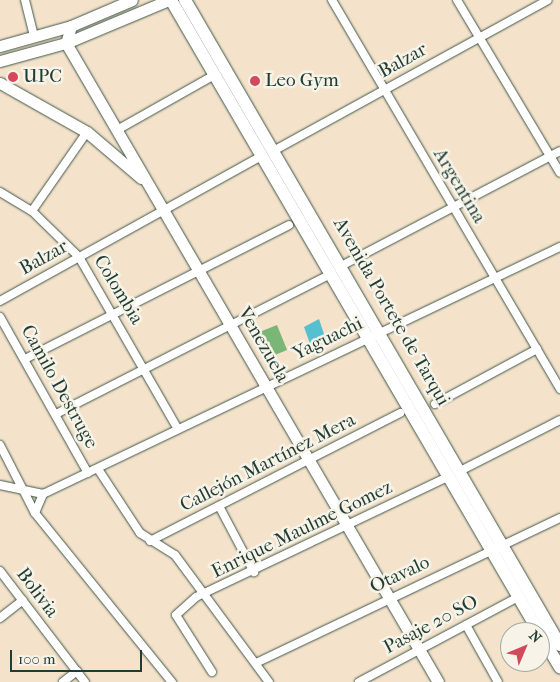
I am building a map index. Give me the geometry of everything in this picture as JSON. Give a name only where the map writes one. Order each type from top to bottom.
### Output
[{"type":"main road","name":"Avenida Portete de Tarqui","points":[[170,0],[216,74],[448,477],[560,645]]},
{"type":"main road","name":"Avenida Portete de Tarqui","points":[[185,0],[343,265],[460,471],[518,597],[533,622]]},
{"type":"main road","name":"Avenida Portete de Tarqui","points":[[550,650],[560,667]]},
{"type":"street","points":[[25,0],[34,37]]},
{"type":"street","points":[[0,46],[71,26],[132,0]]},
{"type":"street","points":[[0,61],[66,43],[170,0]]},
{"type":"street","name":"Argentina","points":[[332,0],[494,278],[559,384]]},
{"type":"street","points":[[457,0],[560,173]]},
{"type":"street","name":"Balzar","points":[[275,150],[548,0]]},
{"type":"street","points":[[66,43],[71,26]]},
{"type":"street","name":"Venezuela","points":[[66,43],[438,682]]},
{"type":"street","points":[[117,130],[216,74]]},
{"type":"street","points":[[0,83],[87,132],[150,187]]},
{"type":"street","points":[[32,211],[87,132]]},
{"type":"street","points":[[343,265],[455,210],[560,151]]},
{"type":"street","name":"Balzar","points":[[0,301],[262,156]]},
{"type":"street","name":"Colombia","points":[[0,192],[32,211],[79,257],[146,368],[178,429]]},
{"type":"street","points":[[25,359],[289,225]]},
{"type":"street","name":"Yaguachi","points":[[43,494],[560,247]]},
{"type":"street","points":[[56,414],[331,274]]},
{"type":"street","name":"Camilo Destruge","points":[[0,317],[88,473]]},
{"type":"street","points":[[435,404],[537,349]]},
{"type":"street","name":"Callejón Martínez Mera","points":[[150,541],[310,461],[400,413]]},
{"type":"street","points":[[460,471],[560,420]]},
{"type":"street","points":[[0,445],[35,513],[172,682]]},
{"type":"street","name":"Camilo Destruge","points":[[98,469],[150,541],[175,555],[269,682]]},
{"type":"street","name":"Enrique Maulme Gomez","points":[[212,672],[176,617],[196,597],[205,596],[346,524],[448,477]]},
{"type":"street","points":[[0,485],[24,492],[43,494],[35,513]]},
{"type":"street","points":[[219,506],[254,572]]},
{"type":"street","name":"Otavalo","points":[[256,663],[560,518]]},
{"type":"street","name":"Bolivia","points":[[0,570],[85,682]]},
{"type":"street","name":"Pasaje 20 SO","points":[[359,682],[518,597]]},
{"type":"street","points":[[0,618],[23,600]]},
{"type":"street","points":[[466,625],[498,682]]},
{"type":"street","points":[[63,682],[77,671]]},
{"type":"green space","points":[[277,325],[287,350],[266,359],[256,334]]},
{"type":"water","points":[[319,319],[328,346],[313,352],[304,327]]},
{"type":"place","name":"UPC","points":[[13,77]]},
{"type":"place","name":"Leo Gym","points":[[255,81]]}]
